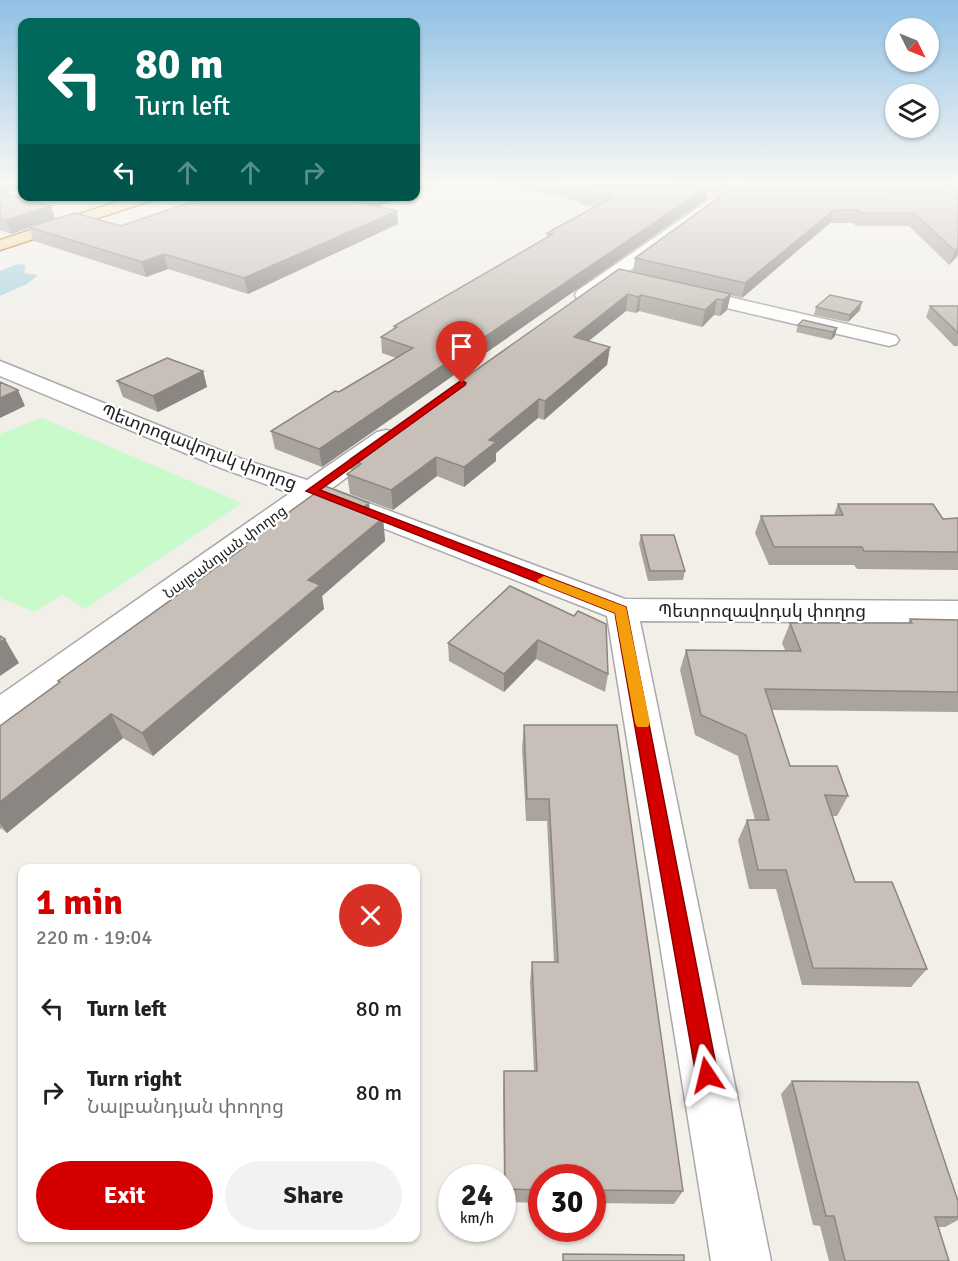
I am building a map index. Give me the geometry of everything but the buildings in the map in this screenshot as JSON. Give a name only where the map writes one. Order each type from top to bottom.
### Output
[{"type":"street","points":[[563,310],[623,278],[669,241]]},
{"type":"street","points":[[669,289],[888,340]]},
{"type":"street","name":"Պետրոզավոդսկ փողոց","points":[[0,368],[230,463],[312,491],[621,610],[958,612]]},
{"type":"street","name":"Նալբանդյան փողոց","points":[[0,714],[408,421]]},
{"type":"street","points":[[621,610],[741,1261]]},
{"type":"green space","points":[[42,418],[242,503],[85,609],[62,594],[35,612],[0,598],[0,434]]},
{"type":"water","points":[[17,264],[26,265],[24,273],[38,275],[27,284],[0,296],[0,271]]},
{"type":"slow traffic","points":[[544,580],[621,610],[642,723]]},
{"type":"route","points":[[462,383],[312,491],[621,610],[707,1075]]}]
